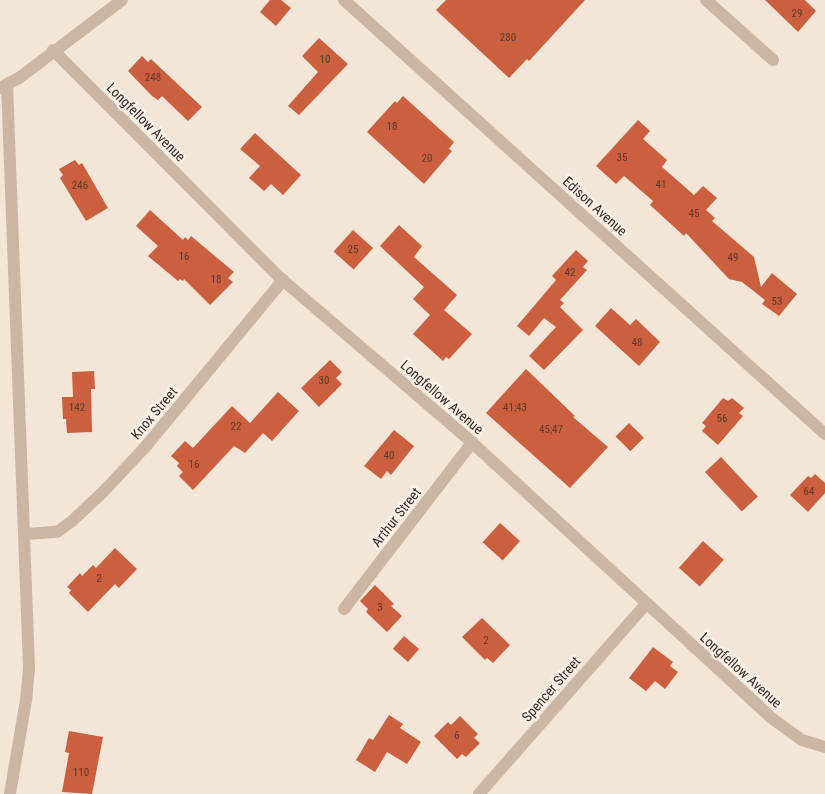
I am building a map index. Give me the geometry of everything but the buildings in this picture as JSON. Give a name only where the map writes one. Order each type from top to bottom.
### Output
[{"type":"street","points":[[10,794],[26,700],[29,668],[26,534],[4,86],[19,78],[53,50],[122,0]]},
{"type":"street","name":"Edison Avenue","points":[[344,0],[825,434]]},
{"type":"street","points":[[706,0],[773,60]]},
{"type":"street","name":"Longfellow Avenue","points":[[53,50],[283,280],[472,443],[787,731],[808,743],[825,747]]},
{"type":"street","name":"Knox Street","points":[[26,534],[57,532],[71,522],[104,491],[147,445],[283,280]]},
{"type":"street","name":"Arthur Street","points":[[344,609],[472,443]]},
{"type":"street","name":"Spencer Street","points":[[479,794],[646,604]]}]
